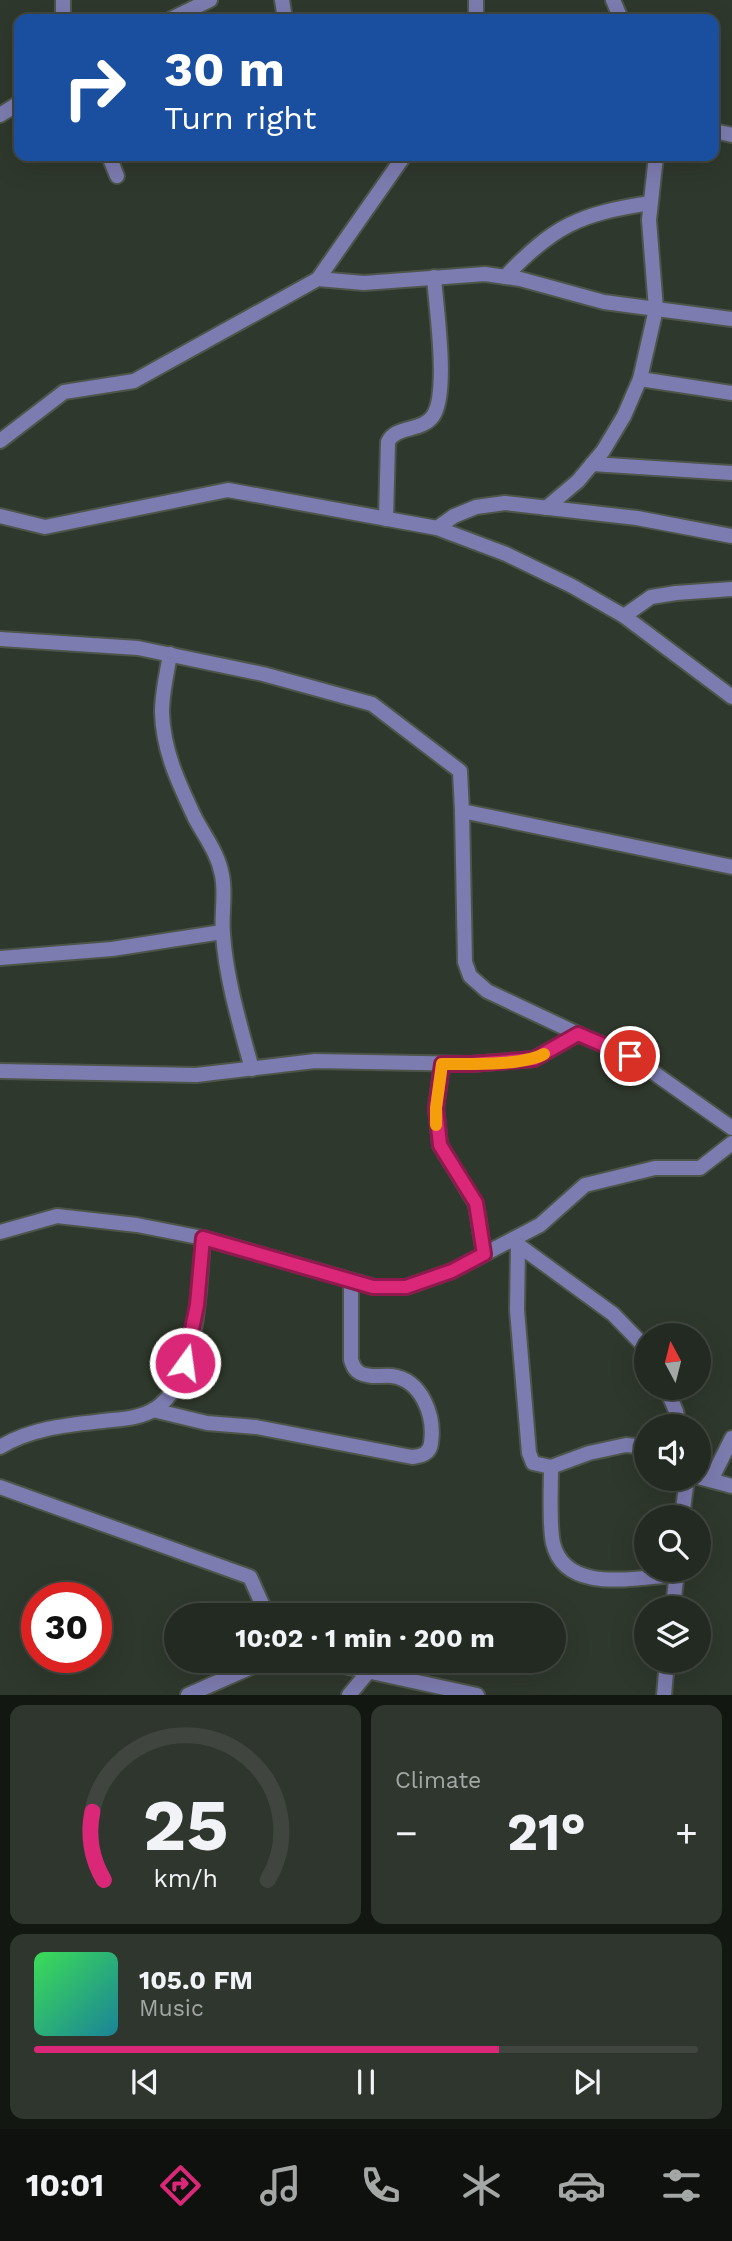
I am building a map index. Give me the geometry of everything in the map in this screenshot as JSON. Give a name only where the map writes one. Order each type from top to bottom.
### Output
[{"type":"street","points":[[181,14],[210,0]]},
{"type":"street","points":[[111,161],[117,176]]},
{"type":"street","points":[[0,441],[64,392],[134,381],[318,279],[401,161]]},
{"type":"street","points":[[546,508],[579,481],[592,464],[624,416],[640,379],[656,309],[649,220],[655,161]]},
{"type":"street","points":[[505,277],[531,250],[581,218],[616,208],[650,204]]},
{"type":"street","points":[[318,279],[363,283],[485,274],[604,302],[732,319]]},
{"type":"street","points":[[386,519],[387,451],[391,436],[427,423],[434,416],[438,405],[441,371],[434,277]]},
{"type":"street","points":[[640,379],[732,393]]},
{"type":"street","points":[[592,464],[732,473]]},
{"type":"street","points":[[0,516],[45,527],[228,491],[437,528],[517,560],[572,586],[624,616],[732,697]]},
{"type":"street","points":[[437,528],[454,516],[477,507],[505,503],[637,518],[732,536]]},
{"type":"street","points":[[624,616],[652,597],[732,589]]},
{"type":"street","points":[[0,639],[138,648],[263,674],[373,704],[460,771],[466,962],[470,976],[487,991],[630,1056],[732,1128]]},
{"type":"street","points":[[170,654],[162,710],[164,735],[170,763],[202,831],[216,853],[224,896],[222,932],[227,968],[252,1069]]},
{"type":"street","points":[[462,811],[732,867]]},
{"type":"street","points":[[0,958],[112,949],[222,932]]},
{"type":"street","points":[[0,1071],[196,1075],[315,1061],[471,1064],[534,1059],[578,1034]]},
{"type":"street","points":[[442,1064],[436,1108],[440,1145],[476,1203],[484,1254]]},
{"type":"street","points":[[0,1232],[57,1216],[138,1225],[203,1238],[373,1287],[406,1287],[452,1271],[514,1242],[540,1224],[585,1185],[655,1168],[700,1168],[732,1143]]},
{"type":"street","points":[[0,1447],[18,1436],[36,1431],[133,1418],[153,1410],[168,1398],[179,1380],[190,1346],[203,1238]]},
{"type":"street","points":[[514,1242],[613,1314],[634,1336]]},
{"type":"street","points":[[514,1242],[529,1453],[533,1463],[551,1467],[589,1453],[634,1446]]},
{"type":"street","points":[[153,1410],[207,1423],[256,1427],[412,1457],[426,1454],[432,1443],[430,1412],[412,1384],[394,1376],[361,1374],[354,1368],[351,1360],[351,1281]]},
{"type":"street","points":[[711,1469],[732,1438]]},
{"type":"street","points":[[551,1467],[553,1543],[561,1561],[572,1572],[586,1578],[634,1577]]},
{"type":"street","points":[[711,1480],[732,1486]]},
{"type":"street","points":[[0,1487],[250,1577],[262,1603]]},
{"type":"street","points":[[188,1695],[238,1673]]},
{"type":"street","points":[[349,1695],[367,1673]]},
{"type":"street","points":[[378,1673],[477,1695]]},
{"type":"street","points":[[664,1695],[666,1673]]},
{"type":"slow traffic","points":[[436,1125],[442,1064],[534,1059],[544,1054]]},
{"type":"route","points":[[185,1363],[197,1305],[203,1238],[373,1287],[406,1287],[452,1271],[484,1254],[476,1203],[440,1145],[436,1127],[442,1064],[534,1059],[578,1034],[630,1056]]}]
